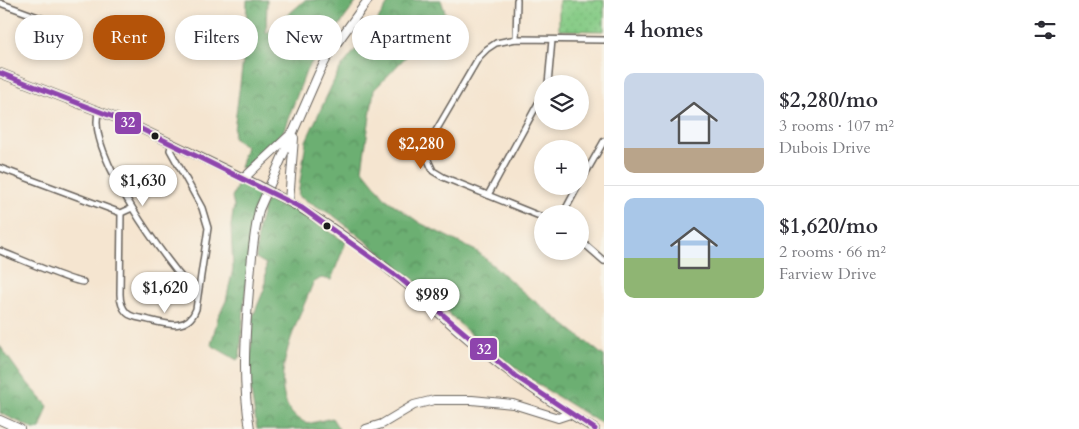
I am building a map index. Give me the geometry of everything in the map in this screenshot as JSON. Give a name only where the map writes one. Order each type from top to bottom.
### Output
[{"type":"street","points":[[250,429],[243,375],[254,233],[259,210],[329,54],[368,0]]},
{"type":"street","points":[[516,39],[517,0]]},
{"type":"street","points":[[0,3],[33,15]]},
{"type":"street","points":[[534,214],[443,177],[433,171],[428,160],[427,151],[430,141],[478,57],[496,43],[516,39],[604,40]]},
{"type":"street","points":[[549,75],[552,40]]},
{"type":"street","points":[[0,73],[99,110],[172,142],[288,201],[335,230],[401,279],[482,350],[570,414],[595,429]]},
{"type":"street","points":[[99,110],[97,130],[108,160],[132,208],[166,260],[197,295]]},
{"type":"street","points":[[488,195],[534,111]]},
{"type":"street","points":[[244,178],[295,131]]},
{"type":"street","points":[[288,201],[295,131]]},
{"type":"street","points":[[589,167],[604,141]]},
{"type":"street","points":[[122,213],[120,294],[127,312],[131,316],[178,326],[194,316],[208,228],[202,208],[170,150],[172,142]]},
{"type":"street","points":[[0,168],[122,213],[132,208]]},
{"type":"street","points":[[589,248],[604,261]]},
{"type":"street","points":[[0,252],[56,272],[76,282],[83,282]]},
{"type":"street","points":[[366,429],[382,424],[414,405],[434,400],[472,400],[513,404],[558,418],[570,414]]},
{"type":"street","points":[[0,420],[20,429]]},
{"type":"green space","points":[[247,0],[267,0],[266,34],[268,32],[268,60],[314,60],[307,69],[283,132],[247,167],[240,168],[246,146],[233,138],[243,60],[258,60],[258,15],[247,15]]},
{"type":"green space","points":[[305,0],[358,0],[342,22],[342,15],[288,15]]},
{"type":"green space","points":[[390,0],[441,0],[446,15],[381,15]]},
{"type":"green space","points":[[559,0],[604,0],[604,31],[559,30]]},
{"type":"green space","points":[[352,54],[352,60],[403,60],[374,90],[362,169],[386,199],[420,223],[478,252],[522,291],[604,356],[604,425],[542,387],[469,333],[413,279],[334,216],[298,196],[306,141],[339,70]]},
{"type":"green space","points":[[240,179],[262,191],[253,222],[240,356],[237,360],[211,345],[218,317],[226,301],[233,269],[231,226],[234,206],[232,197]]},
{"type":"green space","points":[[268,193],[346,242],[331,280],[321,278],[313,283],[288,348],[282,382],[285,398],[294,415],[307,424],[332,418],[339,429],[257,429],[248,373],[252,319],[265,287],[266,264],[256,258],[258,228]]},
{"type":"green space","points":[[0,346],[23,378],[48,406],[40,429],[34,429],[0,413]]},
{"type":"transit line","name":"32","points":[[0,73],[129,123],[302,208],[401,279],[515,376],[595,429]]}]
